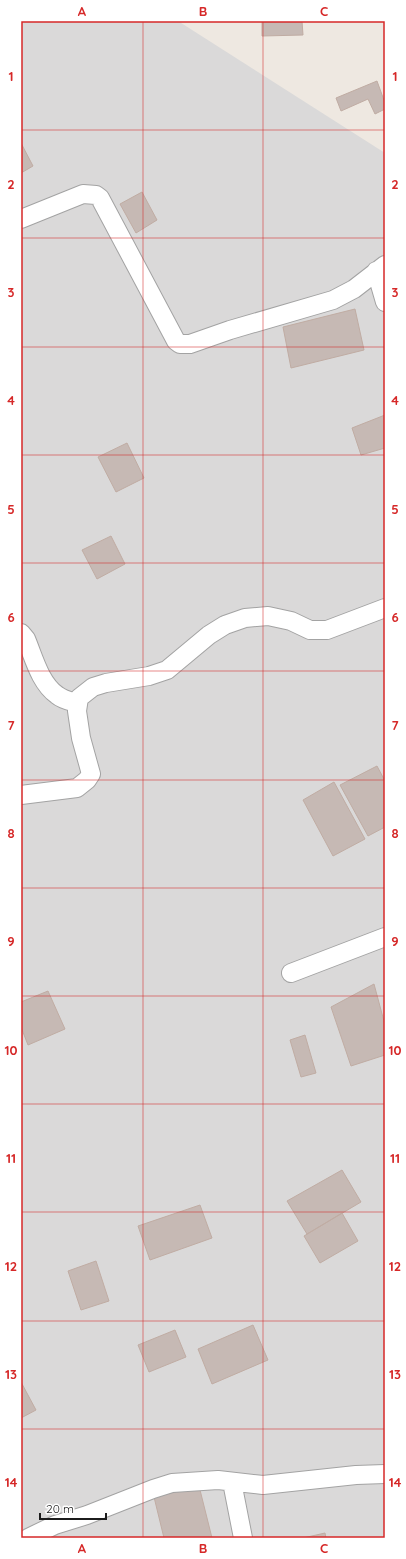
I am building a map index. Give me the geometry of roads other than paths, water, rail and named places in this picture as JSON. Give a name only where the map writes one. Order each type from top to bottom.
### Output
[{"type":"street","points":[[21,219],[83,194],[96,194],[100,198],[176,341],[180,344],[190,344],[230,330],[333,300],[354,289],[381,268]]},
{"type":"street","points":[[381,268],[385,302]]},
{"type":"street","points":[[21,795],[77,788],[87,780],[91,774],[77,718],[77,703],[82,695],[93,687],[106,683],[149,676],[167,670],[209,635],[225,625],[245,618],[268,616],[291,621],[310,630],[327,630],[385,608]]},
{"type":"street","points":[[21,633],[26,639],[45,682],[57,695],[77,703]]},
{"type":"street","points":[[291,973],[385,937]]},
{"type":"street","points":[[28,1538],[55,1525],[87,1515],[172,1483],[218,1480],[263,1485],[356,1475],[385,1474]]},
{"type":"street","points":[[232,1482],[244,1538]]}]
